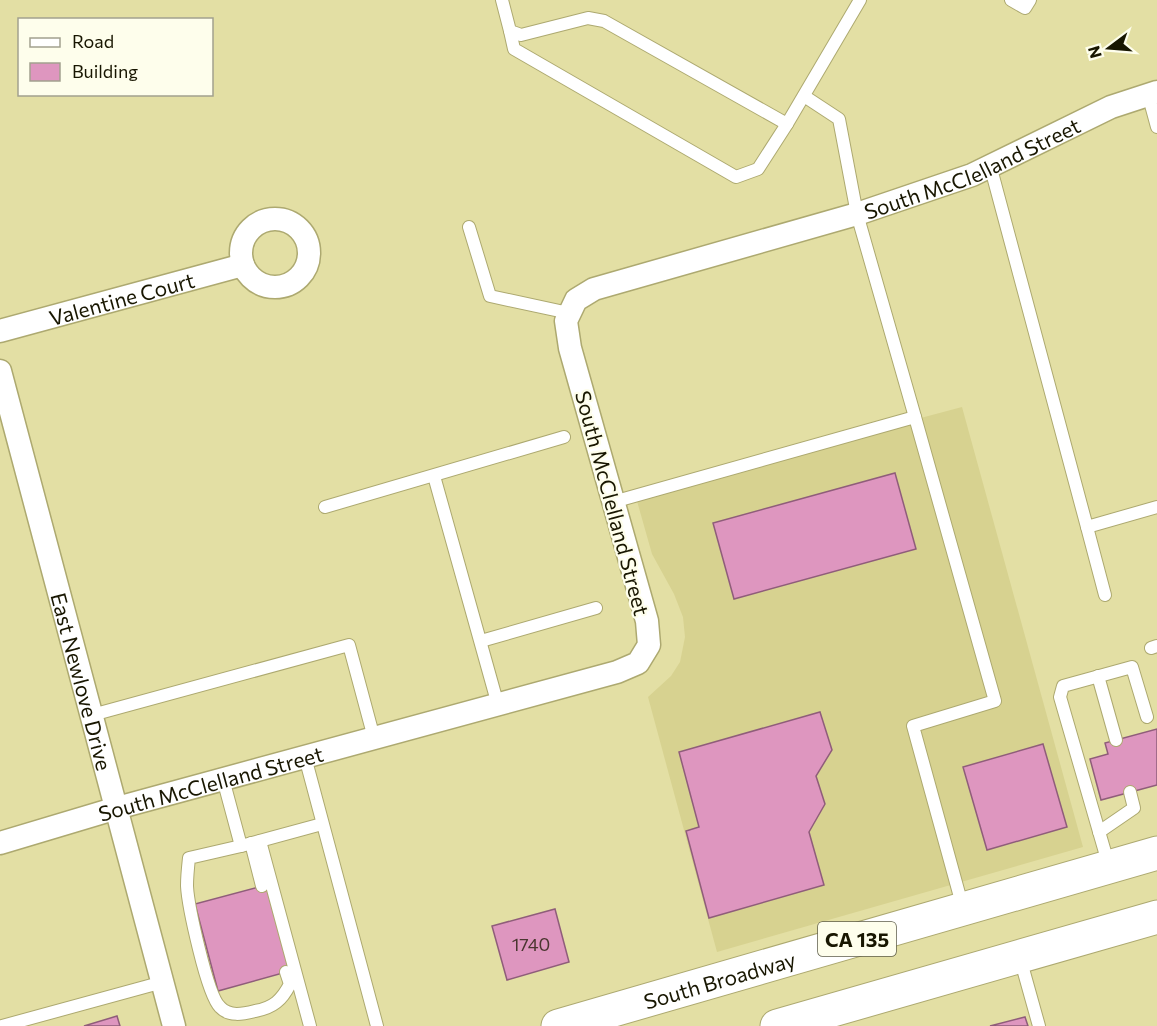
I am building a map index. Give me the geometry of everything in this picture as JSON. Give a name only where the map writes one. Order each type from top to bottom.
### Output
[{"type":"main road","name":"South Broadway","points":[[558,1026],[1157,853]]},
{"type":"main road","points":[[777,1026],[1157,917]]},
{"type":"street","name":"South McClelland Street","points":[[0,843],[117,808],[617,672],[638,663],[649,645],[647,621],[570,348],[566,321],[576,300],[594,289],[857,214],[972,175],[1111,107],[1152,93]]},
{"type":"street","name":"Valentine Court","points":[[0,331],[243,265]]},
{"type":"street","name":"East Newlove Drive","points":[[0,371],[174,1026]]},
{"type":"lane","points":[[502,0],[514,49],[736,177],[758,169],[860,0]]},
{"type":"lane","points":[[1011,0],[1025,8],[1030,0]]},
{"type":"lane","points":[[510,31],[521,35],[588,18],[604,21],[787,124]]},
{"type":"lane","points":[[1152,93],[1157,127]]},
{"type":"lane","points":[[804,96],[839,119],[857,214],[994,701],[913,726],[963,909]]},
{"type":"lane","points":[[990,165],[1105,595]]},
{"type":"lane","points":[[469,226],[490,296],[569,313]]},
{"type":"lane","points":[[613,502],[915,417]]},
{"type":"lane","points":[[325,507],[564,437]]},
{"type":"lane","points":[[434,476],[498,705]]},
{"type":"lane","points":[[1087,527],[1157,507]]},
{"type":"lane","points":[[481,641],[596,608]]},
{"type":"lane","points":[[92,715],[349,645],[374,738]]},
{"type":"lane","points":[[1109,867],[1060,697],[1063,686],[1132,666],[1147,717]]},
{"type":"lane","points":[[1098,676],[1116,741]]},
{"type":"lane","points":[[305,757],[377,1026]]},
{"type":"lane","points":[[223,779],[251,843],[307,1025]]},
{"type":"lane","points":[[1099,832],[1134,808],[1130,792]]},
{"type":"lane","points":[[286,972],[290,984],[283,999],[263,1010],[239,1014],[227,1012],[219,1007],[209,985],[189,906],[187,885],[189,858],[322,824]]},
{"type":"lane","points":[[251,843],[262,886]]},
{"type":"lane","points":[[1019,956],[1039,1026]]},
{"type":"lane","points":[[2,1026],[163,982]]},
{"type":"shaded area","points":[[962,407],[1083,847],[717,952],[648,697],[671,676],[680,662],[685,637],[683,617],[674,594],[652,554],[635,494]]},
{"type":"building","points":[[895,473],[916,549],[734,599],[713,523]]},
{"type":"building","points":[[820,712],[832,750],[816,776],[825,804],[809,832],[824,885],[709,918],[686,831],[699,827],[679,752]]},
{"type":"building","points":[[1157,729],[1157,785],[1101,800],[1090,759],[1108,754],[1105,743]]},
{"type":"building","points":[[1043,744],[1067,827],[987,850],[963,767]]},
{"type":"building","points":[[266,885],[290,971],[218,991],[195,904]]},
{"type":"building","points":[[555,909],[569,962],[507,980],[492,926]]},
{"type":"building","points":[[117,1016],[120,1026],[84,1026]]},
{"type":"building","points":[[1025,1017],[1028,1026],[990,1026]]}]
